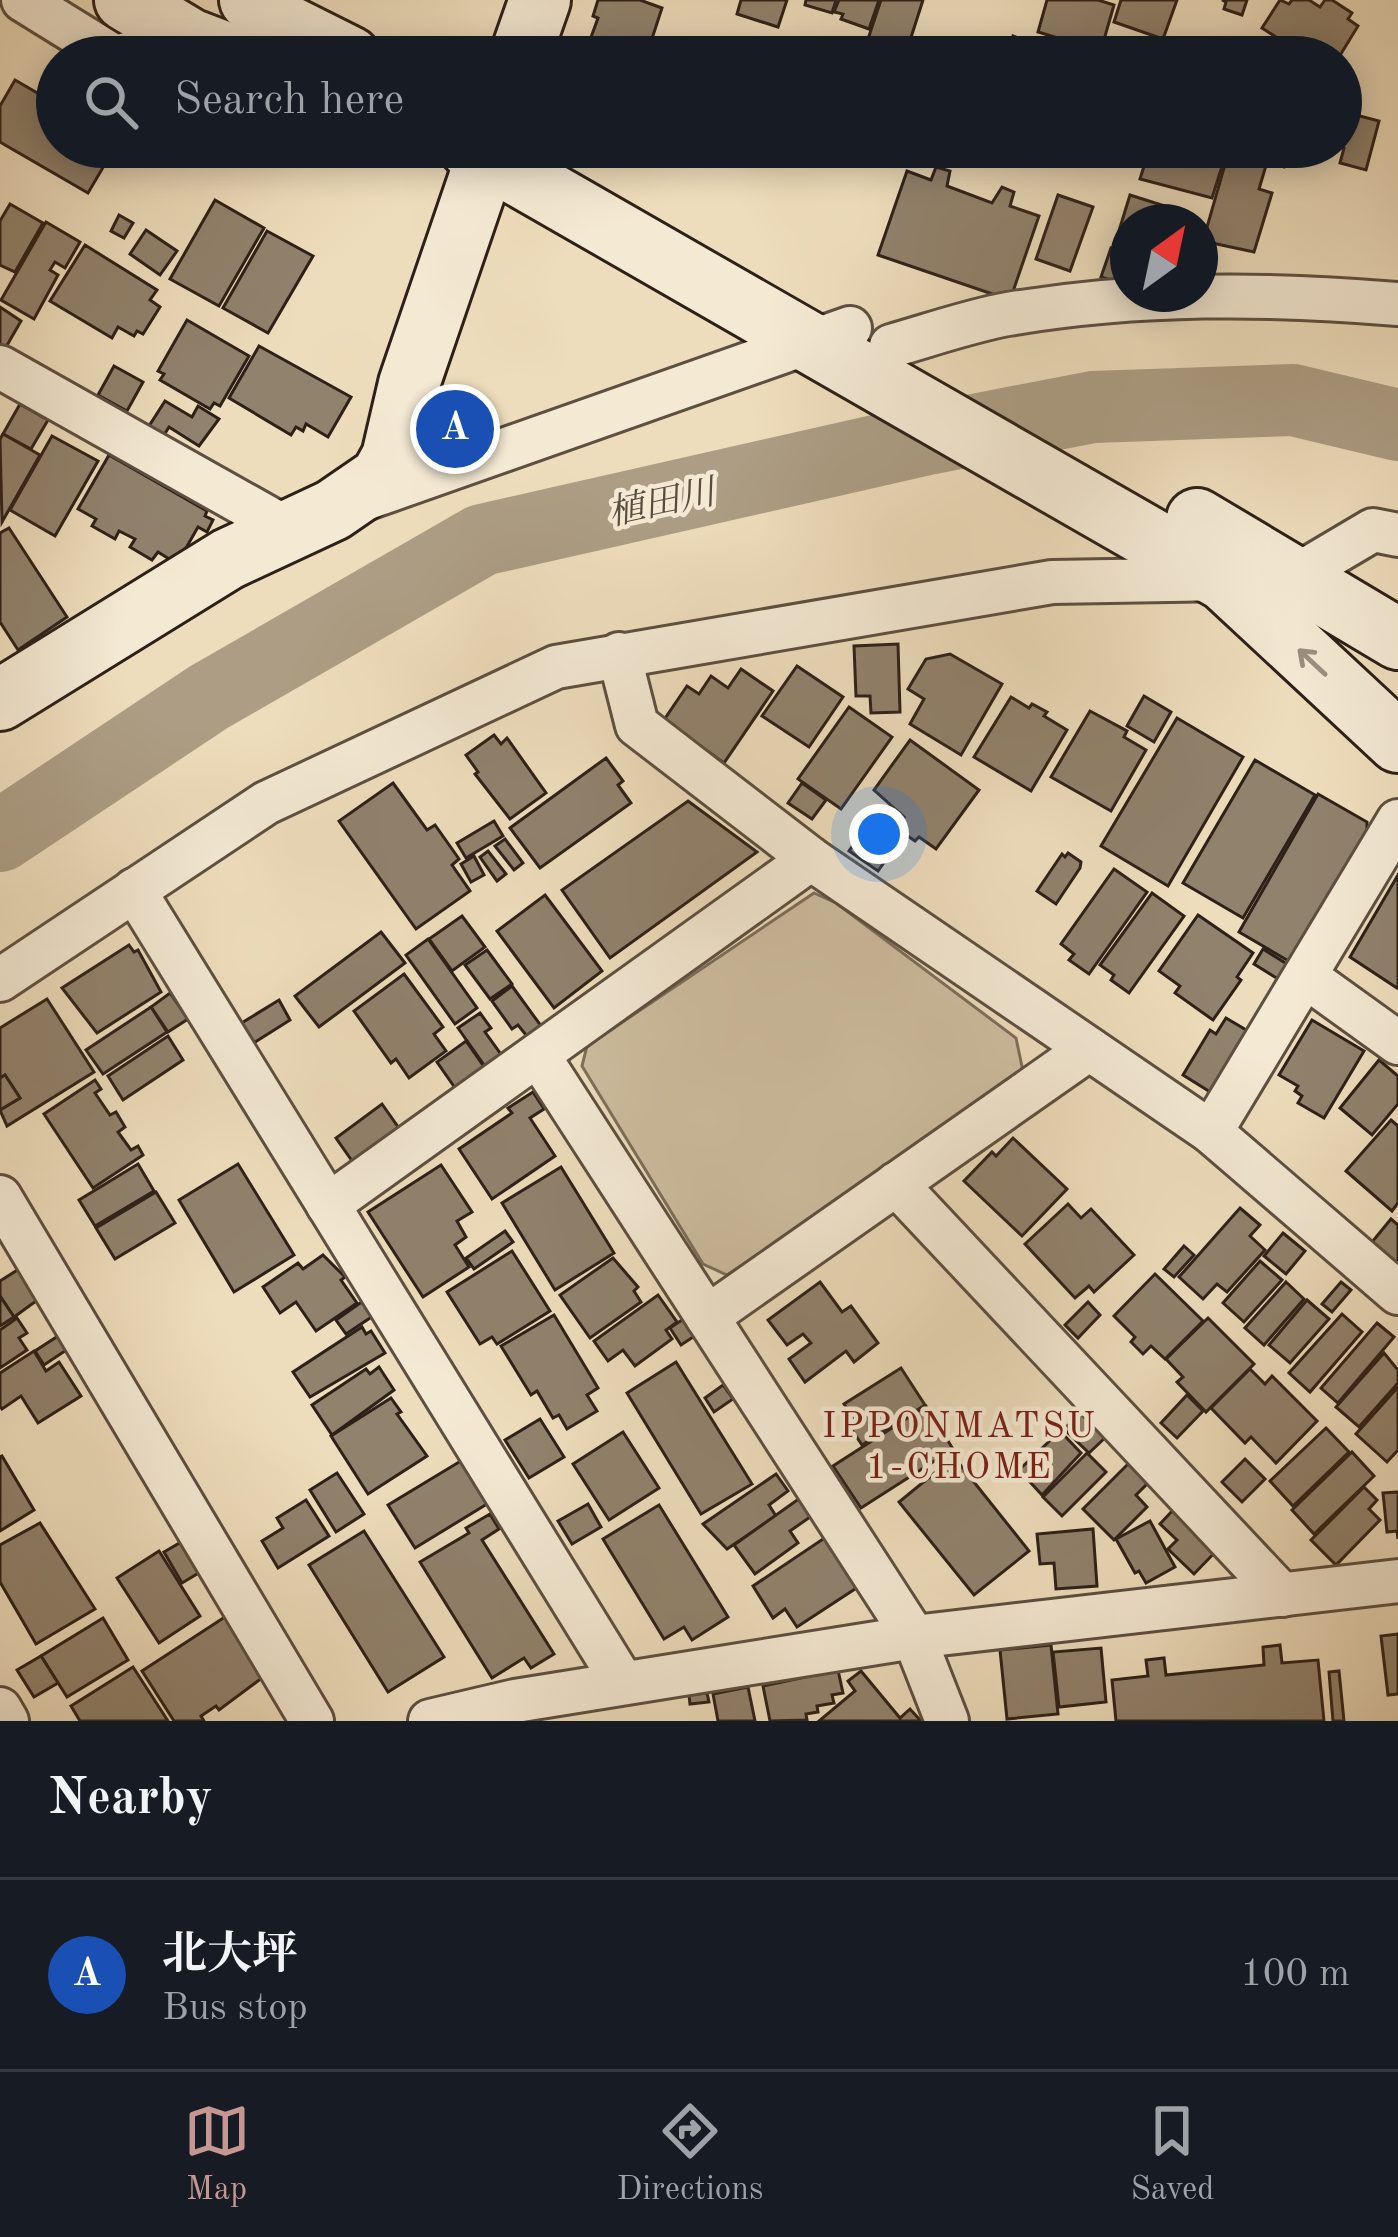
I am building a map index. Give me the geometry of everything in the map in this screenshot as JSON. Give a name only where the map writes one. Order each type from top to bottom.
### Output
[{"type":"street","points":[[23,0],[81,36]]},
{"type":"street","points":[[125,0],[191,36]]},
{"type":"street","points":[[250,0],[307,36]]},
{"type":"street","points":[[527,36],[540,0]]},
{"type":"street","points":[[0,700],[228,559],[381,478],[488,168]]},
{"type":"street","points":[[528,168],[872,353],[1196,519],[1398,640]]},
{"type":"street","points":[[0,367],[310,519],[1004,315],[1126,299],[1273,294],[1398,304]]},
{"type":"street","points":[[872,353],[1135,529],[1225,581],[1398,742]]},
{"type":"street","points":[[0,980],[266,803],[556,667],[1052,582],[1292,578],[1373,530],[1398,535]]},
{"type":"street","points":[[619,654],[637,725],[812,860],[1210,1132],[1398,1293]]},
{"type":"street","points":[[1210,1132],[1398,821]]},
{"type":"street","points":[[328,1205],[812,860]]},
{"type":"street","points":[[134,890],[623,1683]]},
{"type":"street","points":[[1305,976],[1398,1043]]},
{"type":"street","points":[[707,1317],[1089,1049]]},
{"type":"street","points":[[538,1055],[914,1637],[947,1721]]},
{"type":"street","points":[[896,1184],[1282,1595]]},
{"type":"street","points":[[0,1197],[312,1721]]},
{"type":"street","points":[[430,1721],[515,1701],[914,1637],[1398,1582]]},
{"type":"street","points":[[0,1709],[7,1721]]},
{"type":"shaded area","points":[[814,893],[836,903],[1016,1038],[1024,1076],[727,1275],[703,1264],[582,1066],[587,1046]]},
{"type":"building","points":[[598,0],[640,0],[662,8],[653,36],[591,36],[598,18],[593,16]]},
{"type":"building","points":[[741,0],[787,0],[778,27],[737,14]]},
{"type":"building","points":[[806,0],[836,0],[832,13],[805,5]]},
{"type":"building","points":[[839,0],[879,0],[869,29],[841,19],[843,14],[834,12]]},
{"type":"building","points":[[881,0],[923,0],[911,36],[869,36]]},
{"type":"building","points":[[1047,0],[1098,0],[1114,5],[1105,36],[1038,32]]},
{"type":"building","points":[[1121,0],[1177,0],[1164,36],[1114,22]]},
{"type":"building","points":[[1222,0],[1247,0],[1242,15],[1224,9]]},
{"type":"building","points":[[1280,0],[1289,4],[1309,0],[1320,7],[1332,0],[1352,13],[1348,19],[1358,26],[1352,36],[1274,36],[1262,28]]},
{"type":"building","points":[[15,80],[36,92],[36,163],[0,142],[0,106]]},
{"type":"building","points":[[1362,117],[1379,121],[1366,170],[1359,168]]},
{"type":"building","points":[[45,168],[103,168],[88,193]]},
{"type":"building","points":[[936,168],[950,171],[947,186],[992,203],[1002,187],[1014,192],[1010,206],[1039,216],[1010,300],[878,255],[907,171],[931,180]]},
{"type":"building","points":[[1143,168],[1221,168],[1212,198],[1140,179]]},
{"type":"building","points":[[1224,168],[1265,168],[1259,189],[1272,193],[1254,252],[1218,244],[1218,204],[1214,204]]},
{"type":"building","points":[[1058,195],[1093,207],[1070,271],[1036,259]]},
{"type":"building","points":[[1130,195],[1158,204],[1127,204]]},
{"type":"building","points":[[215,200],[264,228],[219,306],[170,279]]},
{"type":"building","points":[[10,204],[43,223],[15,272],[0,265],[0,221]]},
{"type":"building","points":[[119,215],[133,223],[124,238],[111,231]]},
{"type":"building","points":[[46,222],[80,242],[65,268],[55,262],[50,270],[58,275],[34,319],[1,300]]},
{"type":"building","points":[[146,230],[177,251],[160,275],[130,254]]},
{"type":"building","points":[[267,231],[313,256],[268,333],[223,308]]},
{"type":"building","points":[[85,245],[157,290],[150,300],[160,307],[143,334],[137,331],[134,336],[118,327],[112,338],[50,301]]},
{"type":"building","points":[[1110,251],[1110,280],[1101,277]]},
{"type":"building","points":[[0,307],[21,321],[6,347],[0,344]]},
{"type":"building","points":[[187,320],[249,356],[220,406],[214,403],[210,409],[160,380],[164,374],[158,371]]},
{"type":"building","points":[[259,346],[351,397],[328,437],[306,424],[303,431],[296,427],[291,435],[229,398]]},
{"type":"building","points":[[114,366],[143,382],[127,411],[98,395]]},
{"type":"building","points":[[165,401],[192,417],[198,406],[219,419],[199,446],[169,427],[164,435],[149,426]]},
{"type":"building","points":[[20,404],[48,420],[31,449],[3,434]]},
{"type":"building","points":[[3,434],[40,455],[2,522],[0,439]]},
{"type":"building","points":[[52,436],[98,461],[55,536],[10,510]]},
{"type":"building","points":[[109,455],[207,511],[205,516],[213,520],[207,532],[198,527],[177,564],[158,552],[152,560],[130,547],[135,539],[119,531],[115,539],[92,526],[96,519],[78,509]]},
{"type":"building","points":[[9,528],[67,617],[18,650],[0,622],[0,533]]},
{"type":"building","points":[[898,644],[900,712],[871,713],[870,696],[856,696],[854,646]]},
{"type":"building","points":[[950,654],[1002,684],[961,755],[910,724],[924,699],[908,689],[926,659]]},
{"type":"building","points":[[797,666],[843,697],[809,747],[762,716]]},
{"type":"building","points":[[741,669],[773,691],[724,763],[664,720],[687,686],[699,694],[711,676],[728,688]]},
{"type":"building","points":[[1144,696],[1171,712],[1154,742],[1127,726]]},
{"type":"building","points":[[1011,697],[1047,712],[1044,716],[1067,730],[1031,791],[974,757]]},
{"type":"building","points":[[849,707],[892,737],[841,809],[798,779]]},
{"type":"building","points":[[1090,711],[1127,731],[1124,737],[1146,750],[1111,811],[1051,777]]},
{"type":"building","points":[[1177,718],[1243,757],[1168,886],[1101,846]]},
{"type":"building","points":[[494,735],[501,744],[507,738],[546,793],[510,819],[466,755]]},
{"type":"building","points":[[910,740],[979,790],[936,849],[896,828],[904,817],[874,790]]},
{"type":"building","points":[[606,758],[623,781],[618,785],[631,803],[540,868],[510,828]]},
{"type":"building","points":[[1255,760],[1315,795],[1243,918],[1183,883]]},
{"type":"building","points":[[393,783],[427,830],[435,825],[459,859],[452,865],[470,891],[416,929],[339,821]]},
{"type":"building","points":[[802,783],[826,800],[812,819],[788,803]]},
{"type":"building","points":[[1318,794],[1367,822],[1367,845],[1292,963],[1239,932]]},
{"type":"building","points":[[688,801],[757,852],[610,958],[562,890]]},
{"type":"building","points":[[871,820],[884,828],[888,823],[893,826],[889,832],[900,840],[878,871],[849,851]]},
{"type":"building","points":[[494,821],[503,836],[466,858],[457,843]]},
{"type":"building","points":[[505,839],[523,863],[514,870],[495,846]]},
{"type":"building","points":[[488,851],[506,874],[497,881],[480,857]]},
{"type":"building","points":[[1062,854],[1081,862],[1080,868],[1056,904],[1037,891]]},
{"type":"building","points":[[474,856],[484,875],[471,882],[461,864]]},
{"type":"building","points":[[1114,869],[1147,892],[1089,974],[1069,960],[1074,954],[1061,944]]},
{"type":"building","points":[[1398,875],[1398,987],[1397,988],[1350,957]]},
{"type":"building","points":[[1152,893],[1184,916],[1129,993],[1100,965]]},
{"type":"building","points":[[545,895],[602,971],[554,1008],[497,931]]},
{"type":"building","points":[[1198,915],[1253,953],[1213,1020],[1175,993],[1180,986],[1159,971]]},
{"type":"building","points":[[462,916],[485,947],[452,971],[429,939]]},
{"type":"building","points":[[381,932],[405,963],[319,1027],[295,996]]},
{"type":"building","points":[[428,939],[477,1008],[455,1024],[406,955]]},
{"type":"building","points":[[129,945],[134,952],[138,950],[161,992],[97,1033],[62,988]]},
{"type":"building","points":[[1263,949],[1287,964],[1278,979],[1254,964]]},
{"type":"building","points":[[487,950],[512,984],[490,999],[465,965]]},
{"type":"building","points":[[404,974],[443,1027],[434,1034],[446,1051],[409,1078],[396,1059],[391,1063],[354,1011]]},
{"type":"building","points":[[512,986],[544,1030],[530,1040],[518,1025],[512,1029],[492,1001]]},
{"type":"building","points":[[170,993],[188,1019],[168,1032],[151,1007]]},
{"type":"building","points":[[47,999],[94,1072],[7,1126],[0,1110],[20,1098],[5,1075],[0,1078],[0,1028]]},
{"type":"building","points":[[279,1000],[290,1020],[252,1044],[240,1024]]},
{"type":"building","points":[[151,1007],[167,1032],[103,1074],[86,1050]]},
{"type":"building","points":[[480,1013],[491,1028],[485,1032],[505,1060],[489,1072],[458,1028]]},
{"type":"building","points":[[1226,1018],[1253,1034],[1215,1095],[1183,1075],[1210,1030],[1216,1034]]},
{"type":"building","points":[[1312,1020],[1364,1051],[1324,1118],[1298,1103],[1302,1096],[1295,1091],[1298,1086],[1279,1075]]},
{"type":"building","points":[[168,1036],[183,1060],[123,1100],[108,1076]]},
{"type":"building","points":[[466,1041],[489,1074],[460,1095],[437,1062]]},
{"type":"building","points":[[1379,1060],[1398,1076],[1398,1104],[1372,1135],[1340,1108]]},
{"type":"building","points":[[5,1075],[20,1098],[0,1110],[0,1078]]},
{"type":"building","points":[[95,1080],[101,1089],[95,1093],[125,1127],[118,1132],[131,1150],[138,1146],[143,1155],[93,1188],[44,1114]]},
{"type":"building","points":[[533,1092],[544,1109],[530,1118],[555,1156],[492,1199],[459,1149],[512,1113],[508,1108]]},
{"type":"building","points":[[382,1104],[403,1134],[357,1168],[336,1138]]},
{"type":"building","points":[[1391,1120],[1398,1126],[1398,1203],[1392,1211],[1346,1171]]},
{"type":"building","points":[[1013,1138],[1067,1189],[1022,1236],[964,1181]]},
{"type":"building","points":[[138,1164],[154,1191],[95,1226],[79,1200]]},
{"type":"building","points":[[238,1164],[294,1255],[234,1292],[179,1200]]},
{"type":"building","points":[[441,1165],[472,1212],[457,1221],[466,1237],[455,1245],[469,1267],[423,1297],[368,1212]]},
{"type":"building","points":[[561,1167],[614,1253],[555,1290],[502,1203]]},
{"type":"building","points":[[156,1192],[175,1223],[115,1259],[96,1228]]},
{"type":"building","points":[[1068,1204],[1081,1218],[1091,1209],[1134,1255],[1094,1292],[1089,1286],[1075,1298],[1025,1244]]},
{"type":"building","points":[[1240,1208],[1260,1225],[1250,1236],[1265,1250],[1227,1292],[1217,1284],[1203,1299],[1179,1277]]},
{"type":"building","points":[[1391,1219],[1398,1225],[1398,1264],[1372,1242]]},
{"type":"building","points":[[505,1231],[513,1242],[474,1269],[466,1258]]},
{"type":"building","points":[[1283,1233],[1305,1251],[1286,1274],[1264,1256]]},
{"type":"building","points":[[1184,1246],[1194,1255],[1174,1277],[1164,1269]]},
{"type":"building","points":[[512,1251],[550,1311],[497,1344],[492,1337],[480,1344],[447,1292]]},
{"type":"building","points":[[323,1255],[345,1277],[341,1280],[357,1303],[316,1331],[296,1302],[280,1313],[263,1287],[298,1263],[303,1269]]},
{"type":"building","points":[[613,1258],[638,1287],[634,1291],[641,1302],[590,1338],[560,1295]]},
{"type":"building","points":[[1260,1261],[1282,1280],[1244,1322],[1223,1303]]},
{"type":"building","points":[[19,1269],[39,1299],[14,1317],[0,1296],[0,1281]]},
{"type":"building","points":[[1155,1274],[1203,1321],[1165,1359],[1151,1346],[1143,1354],[1131,1342],[1135,1337],[1114,1316]]},
{"type":"building","points":[[820,1282],[842,1312],[851,1306],[878,1343],[854,1362],[846,1351],[805,1382],[789,1359],[811,1343],[803,1334],[787,1345],[768,1320]]},
{"type":"building","points":[[1286,1282],[1304,1299],[1264,1345],[1245,1328]]},
{"type":"building","points":[[1341,1282],[1351,1290],[1332,1312],[1322,1304]]},
{"type":"building","points":[[658,1295],[677,1322],[666,1330],[672,1339],[635,1366],[623,1350],[608,1361],[594,1341]]},
{"type":"building","points":[[0,1296],[14,1317],[0,1326]]},
{"type":"building","points":[[1307,1300],[1329,1319],[1290,1363],[1269,1345]]},
{"type":"building","points":[[363,1301],[373,1316],[346,1334],[336,1320]]},
{"type":"building","points":[[1088,1302],[1100,1315],[1078,1338],[1065,1325]]},
{"type":"building","points":[[1342,1314],[1362,1332],[1310,1392],[1289,1373]]},
{"type":"building","points":[[554,1315],[598,1388],[587,1395],[597,1411],[567,1429],[559,1415],[553,1418],[537,1391],[531,1395],[501,1346]]},
{"type":"building","points":[[688,1316],[699,1333],[681,1345],[670,1328]]},
{"type":"building","points":[[17,1318],[27,1333],[19,1338],[27,1350],[0,1368],[0,1330]]},
{"type":"building","points":[[1208,1318],[1254,1364],[1206,1412],[1177,1382],[1183,1377],[1166,1359]]},
{"type":"building","points":[[1377,1323],[1394,1337],[1338,1403],[1321,1388]]},
{"type":"building","points":[[362,1327],[366,1334],[371,1331],[385,1353],[310,1397],[293,1372]]},
{"type":"building","points":[[61,1334],[71,1347],[44,1365],[35,1351]]},
{"type":"building","points":[[34,1351],[46,1371],[59,1362],[81,1396],[38,1423],[21,1396],[0,1406],[0,1373]]},
{"type":"building","points":[[1384,1353],[1398,1370],[1398,1383],[1359,1427],[1336,1407]]},
{"type":"building","points":[[676,1362],[752,1484],[701,1514],[627,1393]]},
{"type":"building","points":[[379,1367],[394,1390],[332,1435],[312,1405],[366,1369],[370,1374]]},
{"type":"building","points":[[901,1368],[925,1405],[862,1445],[846,1421],[853,1417],[844,1404]]},
{"type":"building","points":[[1250,1369],[1265,1384],[1272,1376],[1317,1421],[1276,1463],[1251,1437],[1245,1443],[1211,1408]]},
{"type":"building","points":[[723,1385],[733,1399],[714,1412],[705,1398]]},
{"type":"building","points":[[1398,1387],[1398,1450],[1387,1462],[1356,1434]]},
{"type":"building","points":[[1187,1395],[1203,1411],[1177,1438],[1161,1423]]},
{"type":"building","points":[[391,1398],[427,1456],[368,1494],[331,1436]]},
{"type":"building","points":[[926,1406],[953,1449],[861,1508],[833,1466]]},
{"type":"building","points":[[1085,1409],[1109,1434],[1089,1453],[1064,1429]]},
{"type":"building","points":[[540,1419],[564,1457],[529,1478],[505,1440]]},
{"type":"building","points":[[1326,1428],[1349,1452],[1293,1506],[1270,1481]]},
{"type":"building","points":[[1060,1431],[1081,1453],[1042,1495],[1019,1470]]},
{"type":"building","points":[[623,1432],[659,1488],[609,1520],[573,1464]]},
{"type":"building","points":[[1352,1452],[1374,1476],[1314,1534],[1292,1510]]},
{"type":"building","points":[[1087,1453],[1106,1472],[1062,1516],[1043,1497]]},
{"type":"building","points":[[0,1457],[34,1510],[0,1531]]},
{"type":"building","points":[[954,1457],[1029,1551],[974,1595],[899,1502]]},
{"type":"building","points":[[464,1459],[487,1504],[415,1548],[388,1505]]},
{"type":"building","points":[[1245,1459],[1265,1479],[1242,1502],[1222,1482]]},
{"type":"building","points":[[1128,1464],[1148,1483],[1136,1495],[1147,1507],[1114,1540],[1083,1509]]},
{"type":"building","points":[[337,1473],[364,1514],[336,1532],[310,1490]]},
{"type":"building","points":[[776,1474],[788,1491],[769,1505],[776,1516],[727,1549],[703,1524]]},
{"type":"building","points":[[1364,1487],[1377,1500],[1369,1509],[1380,1520],[1336,1565],[1311,1540]]},
{"type":"building","points":[[1398,1492],[1398,1539],[1397,1531],[1387,1532],[1383,1493]]},
{"type":"building","points":[[800,1498],[813,1515],[790,1531],[798,1543],[755,1574],[734,1545]]},
{"type":"building","points":[[306,1500],[329,1536],[278,1568],[262,1541],[283,1528],[277,1518]]},
{"type":"building","points":[[588,1504],[601,1527],[572,1544],[558,1521]]},
{"type":"building","points":[[659,1505],[728,1617],[692,1640],[684,1627],[664,1639],[603,1539]]},
{"type":"building","points":[[1174,1509],[1222,1545],[1194,1574],[1168,1549],[1177,1540],[1160,1524]]},
{"type":"building","points":[[490,1514],[499,1529],[482,1540],[554,1654],[531,1668],[524,1658],[492,1678],[420,1562],[469,1533],[466,1528]]},
{"type":"building","points":[[1150,1521],[1175,1567],[1146,1583],[1116,1539]]},
{"type":"building","points":[[40,1523],[95,1609],[36,1644],[0,1582],[0,1545]]},
{"type":"building","points":[[1093,1529],[1097,1586],[1056,1589],[1054,1563],[1040,1564],[1037,1534]]},
{"type":"building","points":[[364,1531],[444,1657],[388,1692],[309,1565]]},
{"type":"building","points":[[826,1537],[858,1587],[797,1627],[785,1609],[773,1618],[753,1586]]},
{"type":"building","points":[[188,1538],[207,1568],[182,1583],[164,1552]]},
{"type":"building","points":[[159,1551],[200,1616],[159,1643],[117,1578]]},
{"type":"building","points":[[231,1613],[270,1672],[219,1710],[216,1706],[201,1716],[204,1721],[174,1721],[142,1671]]},
{"type":"building","points":[[103,1618],[128,1660],[67,1697],[41,1656]]},
{"type":"building","points":[[1398,1634],[1398,1694],[1388,1695],[1381,1636]]},
{"type":"building","points":[[1051,1645],[1058,1714],[1007,1719],[1000,1650]]},
{"type":"building","points":[[1280,1645],[1282,1663],[1318,1660],[1324,1721],[1116,1721],[1112,1680],[1148,1676],[1146,1660],[1164,1658],[1166,1675],[1264,1665],[1263,1647]]},
{"type":"building","points":[[1101,1648],[1106,1702],[1059,1707],[1053,1652]]},
{"type":"building","points":[[41,1656],[58,1683],[34,1697],[17,1670]]},
{"type":"building","points":[[133,1667],[168,1721],[80,1721],[71,1706]]},
{"type":"building","points":[[838,1670],[843,1693],[832,1695],[834,1703],[817,1706],[818,1712],[806,1714],[807,1720],[770,1721],[763,1686]]},
{"type":"building","points":[[861,1671],[900,1718],[910,1709],[921,1721],[819,1721],[855,1691],[848,1681]]},
{"type":"building","points":[[1339,1671],[1344,1721],[1333,1721],[1329,1672]]},
{"type":"building","points":[[748,1687],[755,1721],[718,1721],[713,1694]]},
{"type":"building","points":[[707,1693],[709,1702],[690,1704],[689,1695]]},
{"type":"waterway","name":"植田川","points":[[0,836],[209,697],[482,540],[928,439],[1093,407],[1293,400],[1398,425]]},
{"type":"place","name":"北大坪","points":[[455,429]]},
{"type":"district","name":"IPPONMATSU 1-CHOME","points":[[960,1444]]}]
